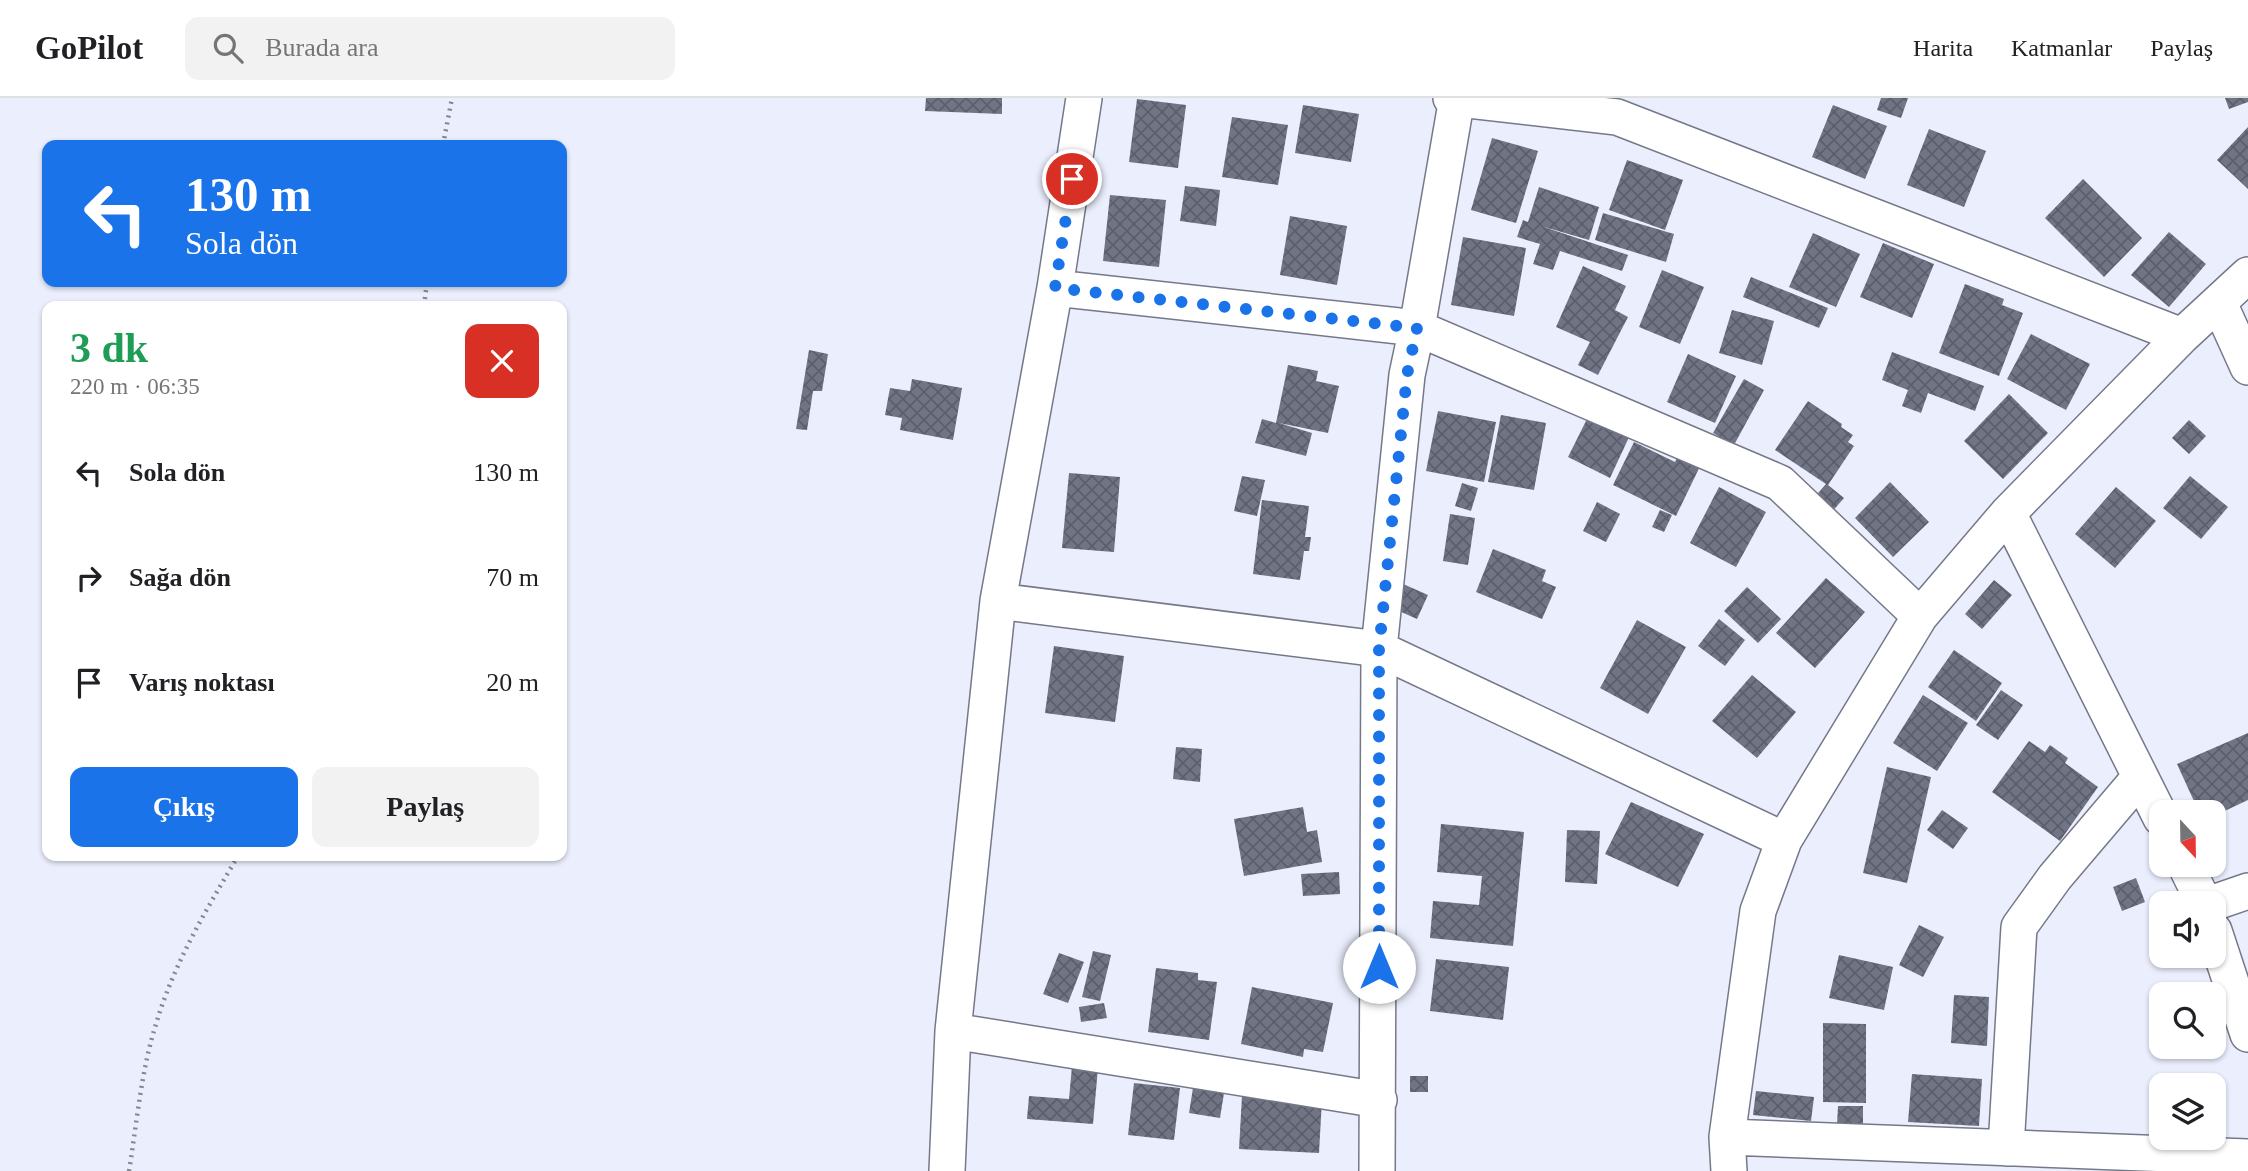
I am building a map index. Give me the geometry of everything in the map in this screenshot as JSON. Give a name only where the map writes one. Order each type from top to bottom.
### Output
[{"type":"street","points":[[947,1171],[953,1031],[999,601],[1055,288],[1084,98]]},
{"type":"street","points":[[1451,98],[1617,117],[2182,335]]},
{"type":"street","points":[[1377,1171],[1379,649],[1407,375],[1457,98]]},
{"type":"street","points":[[2248,275],[2182,335],[2008,513],[1920,616],[1784,840],[1758,911],[1728,1154],[2006,1148],[2248,1157]]},
{"type":"street","points":[[1055,288],[1417,328],[1780,483],[1920,616]]},
{"type":"street","points":[[2219,303],[2248,367]]},
{"type":"street","points":[[2008,513],[2152,800]]},
{"type":"street","points":[[999,601],[1379,649],[1784,840]]},
{"type":"street","points":[[2006,1148],[2019,927],[2055,877],[2140,776]]},
{"type":"street","points":[[2226,899],[2248,891]]},
{"type":"street","points":[[2226,967],[2248,1034]]},
{"type":"street","points":[[953,1031],[1379,1100]]},
{"type":"path","points":[[444,140],[452,98]]},
{"type":"path","points":[[129,1171],[146,1059],[167,990],[197,926],[235,861]]},
{"type":"building","points":[[926,98],[1002,98],[1002,114],[925,111]]},
{"type":"building","points":[[1881,98],[1908,98],[1901,118],[1877,110]]},
{"type":"building","points":[[2225,98],[2248,98],[2248,102],[2229,109]]},
{"type":"building","points":[[1137,99],[1186,105],[1178,168],[1129,162]]},
{"type":"building","points":[[1303,105],[1359,114],[1351,162],[1295,153]]},
{"type":"building","points":[[1833,105],[1887,126],[1865,179],[1812,157]]},
{"type":"building","points":[[1232,117],[1288,125],[1278,185],[1222,177]]},
{"type":"building","points":[[2248,127],[2248,189],[2217,160]]},
{"type":"building","points":[[1929,129],[1986,151],[1964,207],[1907,185]]},
{"type":"building","points":[[1492,138],[1538,151],[1516,223],[1471,210]]},
{"type":"building","points":[[1627,160],[1683,180],[1665,230],[1609,210]]},
{"type":"building","points":[[2083,179],[2142,238],[2104,277],[2045,218]]},
{"type":"building","points":[[1185,186],[1220,190],[1216,226],[1180,221]]},
{"type":"building","points":[[1539,187],[1599,207],[1589,240],[1541,226],[1628,255],[1622,271],[1560,251],[1553,270],[1533,264],[1540,244],[1517,237],[1523,220],[1528,222]]},
{"type":"building","points":[[1110,195],[1166,200],[1159,267],[1103,261]]},
{"type":"building","points":[[1603,213],[1674,234],[1666,262],[1595,240]]},
{"type":"building","points":[[1290,216],[1347,226],[1337,285],[1280,275]]},
{"type":"building","points":[[2169,232],[2206,264],[2169,307],[2131,275]]},
{"type":"building","points":[[1813,233],[1860,254],[1836,307],[1789,287]]},
{"type":"building","points":[[1463,237],[1526,248],[1514,316],[1451,305]]},
{"type":"building","points":[[1883,243],[1934,264],[1912,318],[1860,297]]},
{"type":"building","points":[[1583,266],[1626,286],[1615,310],[1628,317],[1598,375],[1578,365],[1590,342],[1556,327]]},
{"type":"building","points":[[1662,270],[1704,287],[1680,344],[1639,327]]},
{"type":"building","points":[[1751,277],[1828,308],[1819,328],[1743,297]]},
{"type":"building","points":[[1965,284],[2004,299],[2002,305],[2023,313],[1999,376],[1939,353]]},
{"type":"building","points":[[1732,310],[1774,321],[1762,365],[1719,353]]},
{"type":"building","points":[[2031,334],[2090,364],[2066,410],[2007,379]]},
{"type":"building","points":[[809,350],[828,354],[822,391],[813,391],[807,430],[796,429]]},
{"type":"building","points":[[1892,352],[1984,386],[1975,411],[1928,393],[1921,413],[1902,406],[1908,390],[1882,380]]},
{"type":"building","points":[[1688,354],[1736,376],[1715,423],[1667,402]]},
{"type":"building","points":[[1288,365],[1318,371],[1316,381],[1339,386],[1328,433],[1279,423],[1312,433],[1306,456],[1255,443],[1262,419],[1276,423]]},
{"type":"building","points":[[912,379],[962,388],[953,440],[900,430],[902,418],[885,415],[890,388],[910,391]]},
{"type":"building","points":[[1744,379],[1764,390],[1734,445],[1713,433]]},
{"type":"building","points":[[2009,394],[2048,433],[2003,479],[1964,441]]},
{"type":"building","points":[[1808,401],[1842,424],[1841,427],[1853,435],[1848,442],[1854,446],[1828,485],[1844,498],[1831,513],[1813,499],[1826,484],[1775,450]]},
{"type":"building","points":[[1438,411],[1496,422],[1484,482],[1426,471]]},
{"type":"building","points":[[1501,415],[1546,423],[1534,490],[1488,482]]},
{"type":"building","points":[[1589,415],[1630,435],[1610,478],[1568,457]]},
{"type":"building","points":[[2189,420],[2206,436],[2189,454],[2172,438]]},
{"type":"building","points":[[1634,442],[1675,462],[1682,447],[1704,458],[1676,516],[1613,485]]},
{"type":"building","points":[[1069,473],[1120,477],[1114,552],[1062,548]]},
{"type":"building","points":[[1242,476],[1265,480],[1257,516],[1234,511]]},
{"type":"building","points":[[2190,476],[2228,507],[2201,539],[2163,508]]},
{"type":"building","points":[[1890,482],[1929,522],[1893,557],[1855,518]]},
{"type":"building","points":[[1462,483],[1478,488],[1471,511],[1455,506]]},
{"type":"building","points":[[1719,487],[1766,512],[1736,567],[1690,543]]},
{"type":"building","points":[[2116,487],[2156,521],[2115,568],[2075,534]]},
{"type":"building","points":[[1262,500],[1309,506],[1305,537],[1311,537],[1309,551],[1304,551],[1300,580],[1253,574]]},
{"type":"building","points":[[1597,502],[1620,514],[1606,542],[1583,531]]},
{"type":"building","points":[[1660,510],[1672,515],[1664,532],[1652,527]]},
{"type":"building","points":[[1450,514],[1475,518],[1468,565],[1443,561]]},
{"type":"building","points":[[1493,549],[1546,570],[1542,581],[1556,587],[1542,619],[1476,592]]},
{"type":"building","points":[[1826,578],[1865,612],[1815,668],[1776,633]]},
{"type":"building","points":[[1994,580],[2012,595],[1982,629],[1965,614]]},
{"type":"building","points":[[1401,583],[1428,595],[1417,619],[1390,607]]},
{"type":"building","points":[[1747,587],[1781,619],[1758,643],[1724,611]]},
{"type":"building","points":[[1719,619],[1745,640],[1725,666],[1698,646]]},
{"type":"building","points":[[1637,620],[1686,647],[1648,714],[1600,688]]},
{"type":"building","points":[[1054,646],[1124,656],[1115,722],[1045,713]]},
{"type":"building","points":[[1954,650],[2002,683],[1976,721],[1928,687]]},
{"type":"building","points":[[1752,675],[1796,712],[1757,758],[1712,721]]},
{"type":"building","points":[[2001,690],[2023,705],[1998,740],[1976,725]]},
{"type":"building","points":[[1923,695],[1968,723],[1937,771],[1893,743]]},
{"type":"building","points":[[2248,733],[2248,800],[2226,810],[2226,800],[2194,800],[2177,764]]},
{"type":"building","points":[[2029,741],[2045,752],[2050,745],[2068,758],[2065,763],[2098,787],[2060,841],[1992,792]]},
{"type":"building","points":[[1176,747],[1202,749],[1200,782],[1173,779]]},
{"type":"building","points":[[1887,767],[1931,777],[1907,883],[1863,873]]},
{"type":"building","points":[[1631,802],[1704,834],[1678,887],[1605,854]]},
{"type":"building","points":[[1303,807],[1307,832],[1317,830],[1322,862],[1244,876],[1234,819]]},
{"type":"building","points":[[1942,810],[1968,828],[1953,849],[1927,830]]},
{"type":"building","points":[[1441,824],[1524,832],[1513,946],[1430,938],[1433,901],[1479,905],[1482,876],[1437,872]]},
{"type":"building","points":[[1567,830],[1600,831],[1597,884],[1565,882]]},
{"type":"building","points":[[1339,872],[1340,894],[1303,896],[1301,874]]},
{"type":"building","points":[[2136,878],[2145,902],[2122,911],[2113,887]]},
{"type":"building","points":[[1919,925],[1944,937],[1923,977],[1899,965]]},
{"type":"building","points":[[1093,951],[1111,955],[1100,1001],[1082,997]]},
{"type":"building","points":[[1059,953],[1084,962],[1068,1003],[1043,994]]},
{"type":"building","points":[[1839,955],[1893,967],[1884,1010],[1829,998]]},
{"type":"building","points":[[1436,959],[1509,967],[1503,1020],[1430,1011]]},
{"type":"building","points":[[1156,968],[1198,973],[1198,980],[1217,982],[1209,1040],[1148,1032]]},
{"type":"building","points":[[1252,987],[1333,1003],[1323,1052],[1304,1049],[1303,1057],[1241,1044]]},
{"type":"building","points":[[1954,995],[1989,997],[1987,1046],[1951,1043]]},
{"type":"building","points":[[1104,1003],[1107,1018],[1081,1022],[1079,1007]]},
{"type":"building","points":[[1823,1023],[1866,1024],[1866,1103],[1823,1102]]},
{"type":"building","points":[[1072,1066],[1098,1068],[1093,1124],[1027,1119],[1029,1096],[1069,1099]]},
{"type":"building","points":[[1912,1074],[1982,1079],[1979,1126],[1908,1122]]},
{"type":"building","points":[[1410,1076],[1428,1076],[1428,1092],[1410,1092]]},
{"type":"building","points":[[1134,1083],[1180,1088],[1174,1140],[1128,1135]]},
{"type":"building","points":[[1193,1088],[1224,1093],[1220,1118],[1189,1113]]},
{"type":"building","points":[[1756,1091],[1814,1097],[1811,1121],[1753,1115]]},
{"type":"building","points":[[1242,1096],[1322,1099],[1319,1153],[1239,1149]]},
{"type":"building","points":[[1838,1106],[1863,1106],[1863,1125],[1837,1125]]},
{"type":"route","points":[[1072,179],[1055,288],[1417,328],[1407,375],[1379,649],[1379,967]]}]
